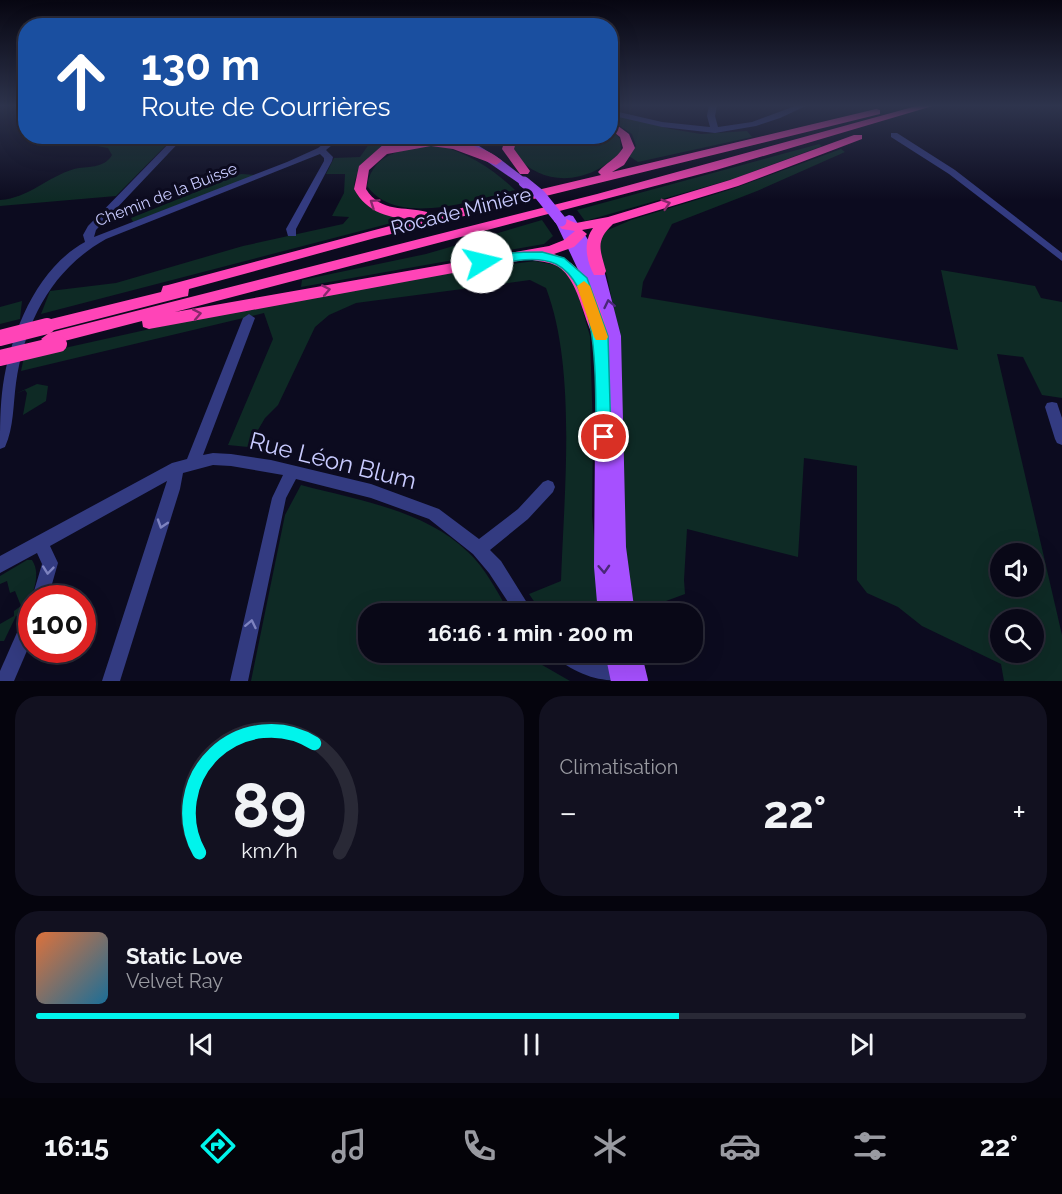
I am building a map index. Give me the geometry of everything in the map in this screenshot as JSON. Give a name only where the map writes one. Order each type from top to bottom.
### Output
[{"type":"highway","points":[[566,186],[611,168],[626,155],[628,142],[625,137]]},
{"type":"highway","points":[[0,358],[52,336],[285,256],[767,137]]},
{"type":"highway","name":"Rocade Minière","points":[[0,352],[788,137]]},
{"type":"highway","name":"Rocade Minière","points":[[0,338],[52,336],[613,194],[825,137]]},
{"type":"highway","points":[[518,256],[572,229],[610,221],[734,183],[858,137]]},
{"type":"highway","points":[[390,144],[363,169],[359,182],[363,195],[376,206],[402,215],[471,209]]},
{"type":"highway","points":[[376,156],[412,144]]},
{"type":"highway","points":[[451,144],[496,161]]},
{"type":"highway","points":[[510,144],[508,149],[527,177]]},
{"type":"highway","points":[[599,271],[592,238],[596,231],[610,221]]},
{"type":"highway","points":[[52,336],[518,256],[542,256],[560,261],[574,271],[580,278],[601,336]]},
{"type":"main road","points":[[473,144],[496,161],[527,177]]},
{"type":"main road","points":[[475,144],[527,177],[540,195],[572,229],[599,271],[609,302],[614,336],[615,535],[624,603]]},
{"type":"main road","points":[[572,229],[589,278],[601,336],[604,364],[604,567],[608,603]]},
{"type":"main road","points":[[617,663],[621,681]]},
{"type":"main road","points":[[634,663],[638,681]]},
{"type":"street","points":[[897,137],[952,172],[1062,258]]},
{"type":"street","points":[[0,443],[4,433],[11,372],[25,325],[63,265],[72,254],[90,242],[88,235],[92,228],[173,144]]},
{"type":"street","name":"Chemin de la Buisse","points":[[90,242],[321,150],[329,144]]},
{"type":"street","points":[[292,234],[291,229],[328,161],[329,157],[321,150]]},
{"type":"street","points":[[111,681],[173,489],[249,318]]},
{"type":"street","points":[[1052,407],[1062,439]]},
{"type":"street","name":"Rue Léon Blum","points":[[0,565],[185,465],[213,459],[231,460],[292,471],[402,500],[434,514],[479,549],[495,567],[519,603]]},
{"type":"street","points":[[238,681],[279,498],[292,471]]},
{"type":"street","points":[[479,549],[523,514],[548,487]]},
{"type":"street","points":[[40,543],[50,563],[44,585]]},
{"type":"street","points":[[5,681],[18,651]]},
{"type":"street","points":[[576,663],[598,672],[644,681]]},
{"type":"green space","points":[[618,137],[620,139],[621,151],[609,162],[583,176],[568,178],[540,173],[526,166],[514,154],[514,144],[618,144]]},
{"type":"green space","points":[[633,137],[752,137],[638,162],[629,156],[636,146]]},
{"type":"green space","points":[[98,144],[167,144],[116,196],[0,206],[0,200],[20,195],[64,173],[105,163],[112,155],[108,148],[97,146]]},
{"type":"green space","points":[[369,144],[388,144],[366,163],[354,184],[357,194],[365,203],[403,220],[41,314],[50,291],[116,283],[243,246],[343,224],[349,217],[332,216],[344,193],[345,174],[326,174],[334,158],[360,157]]},
{"type":"green space","points":[[819,144],[822,146],[733,179],[585,221],[577,210]]},
{"type":"green space","points":[[438,145],[480,163],[515,190],[458,204],[416,208],[397,206],[380,199],[367,186],[376,165],[384,158],[404,150]]},
{"type":"green space","points":[[841,149],[845,152],[757,191],[672,224],[643,282],[641,297],[958,350],[941,270],[1035,286],[1041,298],[1062,302],[1062,398],[1042,395],[1023,357],[997,354],[1041,543],[990,543],[990,597],[1044,597],[1044,557],[1062,635],[1062,681],[1004,681],[999,663],[1044,663],[1044,609],[990,609],[990,659],[922,626],[898,607],[867,593],[857,580],[857,466],[804,458],[798,557],[687,529],[685,594],[665,603],[631,603],[624,557],[618,330],[607,276],[596,245],[601,233],[631,220],[732,189]]},
{"type":"green space","points":[[241,174],[256,175],[133,222],[131,218]]},
{"type":"green space","points":[[542,220],[553,236],[544,244],[301,287],[302,280],[426,254]]},
{"type":"green space","points":[[535,261],[560,266],[574,281],[590,336],[593,432],[592,516],[600,603],[535,603],[529,594],[561,581],[566,471],[565,393],[556,320],[546,288],[530,280],[356,303],[329,315],[315,327],[278,405],[265,418],[248,447],[228,445],[273,339],[264,313],[21,371],[24,357],[222,313],[440,273]]},
{"type":"green space","points":[[22,301],[20,319],[0,324],[0,307]]},
{"type":"green space","points":[[37,384],[48,386],[46,401],[23,415],[27,393],[25,390],[15,394]]},
{"type":"green space","points":[[301,485],[411,516],[451,538],[468,552],[480,565],[504,603],[358,603],[358,663],[539,663],[570,681],[251,681],[285,515]]},
{"type":"green space","points":[[27,560],[32,560],[36,581],[35,585],[18,585],[18,598],[15,591],[10,593],[7,581],[0,584],[0,576]]},
{"type":"green space","points":[[18,608],[18,616],[4,641],[0,641],[0,624],[14,616],[14,611]]},
{"type":"slow traffic","points":[[584,286],[601,337]]},
{"type":"route","points":[[482,262],[518,256],[542,256],[560,261],[580,278],[601,336],[604,364],[604,437]]}]
